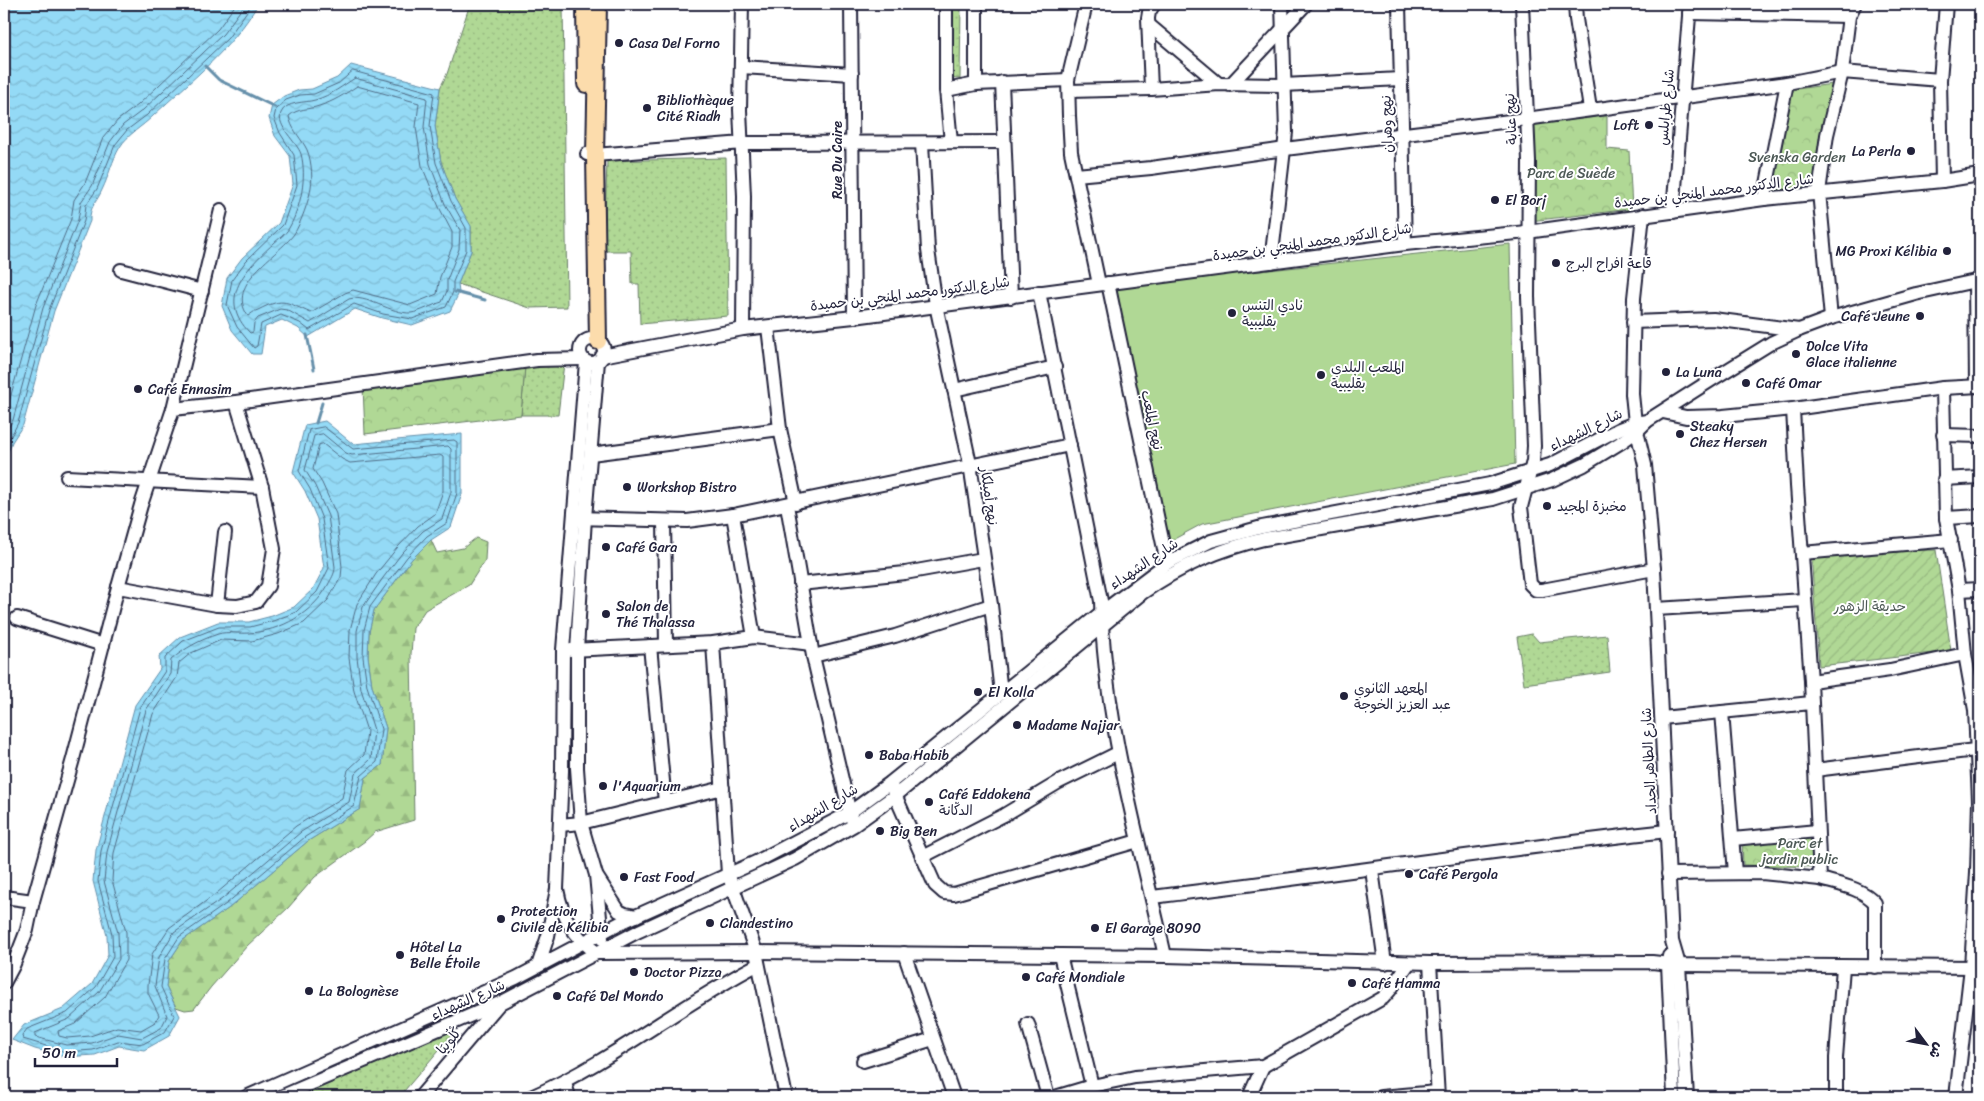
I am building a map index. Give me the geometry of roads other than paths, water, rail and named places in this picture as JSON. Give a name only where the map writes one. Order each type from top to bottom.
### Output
[{"type":"main road","points":[[585,4],[593,243],[592,351]]},
{"type":"main road","points":[[591,154],[598,4]]},
{"type":"street","points":[[742,4],[743,329]]},
{"type":"street","name":"Rue Du Caire","points":[[851,4],[854,317]]},
{"type":"street","points":[[946,4],[946,90],[951,142]]},
{"type":"street","points":[[976,4],[976,84]]},
{"type":"street","name":"نهج الملعب","points":[[1086,4],[1069,86],[1070,152],[1104,283],[1167,563]]},
{"type":"street","points":[[1151,89],[1148,56],[1148,12],[1154,4]]},
{"type":"street","points":[[1271,262],[1285,149],[1286,116],[1282,4]]},
{"type":"street","points":[[1224,85],[1306,4]]},
{"type":"street","name":"نهج وهران","points":[[1399,4],[1405,244]]},
{"type":"street","name":"نهج عنابة","points":[[1522,4],[1530,197],[1527,232],[1528,297],[1534,446],[1530,473],[1521,507],[1530,584],[1536,590],[1542,590],[1654,569]]},
{"type":"street","points":[[1575,4],[1590,109]]},
{"type":"street","points":[[1831,318],[1819,192],[1827,135],[1842,72],[1849,16],[1855,4]]},
{"type":"street","points":[[1942,181],[1940,80],[1946,4]]},
{"type":"street","points":[[1689,8],[1849,16]]},
{"type":"street","name":"شارع طرابلس","points":[[1673,212],[1689,8]]},
{"type":"street","points":[[1149,25],[1224,85]]},
{"type":"street","points":[[741,68],[852,74]]},
{"type":"street","points":[[1076,175],[1151,168],[1526,119],[1787,83],[1842,72],[1940,80]]},
{"type":"street","points":[[946,90],[976,84],[1002,82],[1151,89],[1400,79]]},
{"type":"street","points":[[1002,82],[1011,297]]},
{"type":"street","points":[[1764,199],[1787,83]]},
{"type":"street","points":[[591,154],[743,143],[1004,142]]},
{"type":"street","name":"نهج أميلكار","points":[[922,143],[928,250],[936,305],[970,464],[991,605],[1001,693]]},
{"type":"street","name":"شارع الدكتور محمد المنجي بن حميدة","points":[[592,351],[648,346],[743,329],[1011,297],[1405,244],[1527,232],[1819,192],[1942,181],[1980,175]]},
{"type":"street","points":[[4,983],[27,930],[32,901],[73,759],[118,587],[173,409],[221,210]]},
{"type":"street","name":"شارع الطاهر الحداد","points":[[1643,215],[1633,322],[1632,394],[1640,425],[1654,569],[1672,941],[1687,1097]]},
{"type":"street","points":[[121,270],[202,291]]},
{"type":"street","points":[[1640,425],[1771,342],[1799,330],[1831,318],[1916,294],[1978,281],[1978,385],[1793,409],[1706,417],[1686,417],[1663,412]]},
{"type":"street","points":[[1039,292],[1101,601],[1101,628],[1118,752],[1165,956]]},
{"type":"street","points":[[1633,322],[1712,319],[1799,330]]},
{"type":"street","points":[[768,327],[780,430],[792,504],[800,584],[812,650],[851,819]]},
{"type":"street","points":[[173,409],[236,402],[592,351]]},
{"type":"street","points":[[592,351],[591,454],[579,518],[577,768],[581,823],[596,875],[601,934],[600,951]]},
{"type":"street","points":[[538,966],[548,936],[558,890],[563,650],[579,518],[592,351]]},
{"type":"street","points":[[954,390],[1055,367]]},
{"type":"street","points":[[1944,388],[1943,435],[1946,518],[1959,590],[1965,654],[1978,710],[1975,750],[1979,801],[1976,967],[1956,1097]]},
{"type":"street","points":[[118,587],[217,605],[237,606],[256,602],[268,586],[274,549],[262,487],[236,402]]},
{"type":"street","points":[[1793,409],[1804,600],[1811,681],[1820,880]]},
{"type":"street","name":"شارع الشهداء","points":[[851,819],[890,783],[1001,693],[1167,563],[1214,547],[1262,527],[1490,484],[1530,473],[1640,425]]},
{"type":"street","name":"شارع الشهداء","points":[[246,1097],[516,978],[636,916],[728,874],[795,858],[851,819],[896,795],[1142,593],[1214,547],[1493,499],[1526,490],[1584,465],[1640,425]]},
{"type":"street","points":[[591,454],[780,430]]},
{"type":"street","points":[[1943,435],[1980,436]]},
{"type":"street","points":[[579,518],[687,521],[733,515],[792,504],[970,464],[1070,445]]},
{"type":"street","points":[[67,477],[262,487]]},
{"type":"street","points":[[1944,479],[1980,478]]},
{"type":"street","points":[[733,515],[754,637]]},
{"type":"street","points":[[1946,518],[1980,516]]},
{"type":"street","points":[[664,521],[666,645]]},
{"type":"street","points":[[217,605],[225,532]]},
{"type":"street","points":[[1802,553],[1951,540]]},
{"type":"street","points":[[800,584],[905,573],[983,559]]},
{"type":"street","points":[[1959,590],[1980,589]]},
{"type":"street","points":[[1656,609],[1804,600]]},
{"type":"street","points":[[563,650],[713,643],[754,637],[812,650],[895,636],[991,605]]},
{"type":"street","points":[[17,618],[103,645]]},
{"type":"street","points":[[713,643],[728,874],[756,952],[757,965],[786,1097]]},
{"type":"street","points":[[650,646],[665,802]]},
{"type":"street","points":[[1811,681],[1890,670],[1965,654]]},
{"type":"street","points":[[1662,718],[1812,703]]},
{"type":"street","points":[[1722,712],[1735,873]]},
{"type":"street","points":[[1815,770],[1975,750]]},
{"type":"street","points":[[922,857],[1004,815],[1059,782],[1118,752]]},
{"type":"street","points":[[890,783],[922,857],[939,890],[944,893],[954,894],[1138,841]]},
{"type":"street","points":[[560,825],[581,823],[723,788]]},
{"type":"street","points":[[1152,898],[1372,870],[1444,857],[1667,830]]},
{"type":"street","points":[[1733,839],[1817,831]]},
{"type":"street","name":"شارع الشهداء","points":[[280,1097],[502,1002],[600,951],[732,888],[758,868]]},
{"type":"street","points":[[1372,870],[1385,963]]},
{"type":"street","points":[[1668,874],[1780,874],[1820,880],[1851,888],[1875,902],[1875,967]]},
{"type":"street","points":[[596,875],[619,911],[636,916]]},
{"type":"street","points":[[558,890],[563,913],[569,924],[583,943],[600,951],[1165,956],[1385,963],[1652,962],[1843,967],[1976,967]]},
{"type":"street","points":[[4,897],[32,901]]},
{"type":"street","points":[[904,953],[954,1097]]},
{"type":"street","points":[[1060,955],[1092,1086]]},
{"type":"street","points":[[1055,1097],[1092,1086],[1135,1077],[1183,1071],[1263,1066],[1383,998],[1409,963]]},
{"type":"street","points":[[1381,1097],[1438,1094],[1430,963]]},
{"type":"street","points":[[1674,964],[1674,1097]]},
{"type":"street","points":[[531,1097],[564,1082],[719,985],[757,965]]},
{"type":"street","points":[[1836,1097],[1836,1058],[1843,967]]},
{"type":"street","name":"كْلُوبِيَا","points":[[420,1097],[502,1002],[516,978]]},
{"type":"street","points":[[1028,1024],[1048,1097]]},
{"type":"street","points":[[863,1061],[933,1039]]},
{"type":"street","points":[[1249,1097],[1263,1066]]},
{"type":"street","points":[[564,1082],[569,1097]]},
{"type":"water","points":[[4,4],[258,4],[224,50],[127,138],[117,152],[100,194],[92,208],[90,221],[54,311],[23,425],[12,442],[6,457],[4,544]]},
{"type":"water","points":[[351,65],[440,88],[435,126],[441,162],[455,199],[471,226],[471,251],[458,284],[459,293],[450,311],[412,325],[355,309],[308,337],[298,328],[282,320],[265,327],[261,354],[252,354],[232,330],[222,306],[227,278],[242,258],[279,223],[293,184],[290,156],[275,136],[269,118],[272,105],[284,96],[299,90],[312,89],[337,78]]},
{"type":"water","points":[[325,421],[353,444],[462,434],[462,494],[451,527],[431,540],[411,560],[374,610],[369,632],[368,656],[372,686],[386,728],[382,765],[365,778],[360,809],[308,841],[229,908],[183,940],[169,961],[166,987],[180,1016],[169,1036],[144,1050],[119,1046],[95,1055],[65,1057],[35,1049],[12,1040],[24,1025],[63,1009],[92,984],[108,955],[107,936],[93,881],[96,850],[135,705],[160,669],[159,656],[180,637],[218,622],[249,622],[272,616],[294,607],[313,589],[324,568],[317,519],[305,491],[293,472],[305,425]]},
{"type":"waterway","points":[[205,66],[219,80],[275,107]]},
{"type":"waterway","points":[[455,292],[485,300]]},
{"type":"waterway","points":[[307,335],[314,369]]},
{"type":"waterway","points":[[316,423],[322,403]]},
{"type":"place","name":"Casa Del Forno","points":[[619,43]]},
{"type":"place","name":"Bibliothèque Cité Riadh","points":[[647,108]]},
{"type":"place","name":"Loft","points":[[1649,125]]},
{"type":"place","name":"La Perla","points":[[1911,151]]},
{"type":"place","name":"El Borj","points":[[1495,200]]},
{"type":"place","name":"MG Proxi Kélibia","points":[[1947,251]]},
{"type":"place","name":"قاعة افراح البرج","points":[[1556,263]]},
{"type":"place","name":"نادي التنس بقليبية","points":[[1232,313]]},
{"type":"place","name":"Café Jeune","points":[[1920,316]]},
{"type":"place","name":"Dolce Vita Glace italienne","points":[[1796,354]]},
{"type":"place","name":"La Luna","points":[[1666,372]]},
{"type":"place","name":"الملعب البلدي بقليبية","points":[[1321,375]]},
{"type":"place","name":"Café Omar","points":[[1746,383]]},
{"type":"place","name":"Café Ennasim","points":[[138,389]]},
{"type":"place","name":"Steaky Chez Hersen","points":[[1680,434]]},
{"type":"place","name":"Workshop Bistro","points":[[627,487]]},
{"type":"place","name":"مخبزة المجيد","points":[[1547,506]]},
{"type":"place","name":"Café Gara","points":[[606,547]]},
{"type":"place","name":"Salon de Thé Thalassa","points":[[606,614]]},
{"type":"place","name":"El Kolla","points":[[978,692]]},
{"type":"place","name":"المعهد الثانوي عبد العزيز الخوجة","points":[[1344,696]]},
{"type":"place","name":"Madame Najjar","points":[[1017,725]]},
{"type":"place","name":"Baba Habib","points":[[869,755]]},
{"type":"place","name":"l'Aquarium","points":[[603,786]]},
{"type":"place","name":"Café Eddokena الدكّانة","points":[[929,802]]},
{"type":"place","name":"Big Ben","points":[[880,831]]},
{"type":"place","name":"Café Pergola","points":[[1409,874]]},
{"type":"place","name":"Fast Food","points":[[624,877]]},
{"type":"place","name":"Protection Civile de Kélibia","points":[[501,919]]},
{"type":"place","name":"Clandestino","points":[[710,923]]},
{"type":"place","name":"El Garage 8090","points":[[1095,928]]},
{"type":"place","name":"Hôtel La Belle Étoile","points":[[400,955]]},
{"type":"place","name":"Doctor Pizza","points":[[634,972]]},
{"type":"place","name":"Café Mondiale","points":[[1026,977]]},
{"type":"place","name":"Café Hamma","points":[[1352,983]]},
{"type":"place","name":"La Bolognèse","points":[[309,991]]},
{"type":"place","name":"Café Del Mondo","points":[[557,996]]},
{"type":"park label","name":"Svenska Garden","points":[[1797,157]]},
{"type":"park label","name":"Parc de Suède","points":[[1571,173]]},
{"type":"park label","name":"حديقة الزهور","points":[[1870,606]]},
{"type":"park label","name":"Parc et jardin public","points":[[1800,852]]}]
